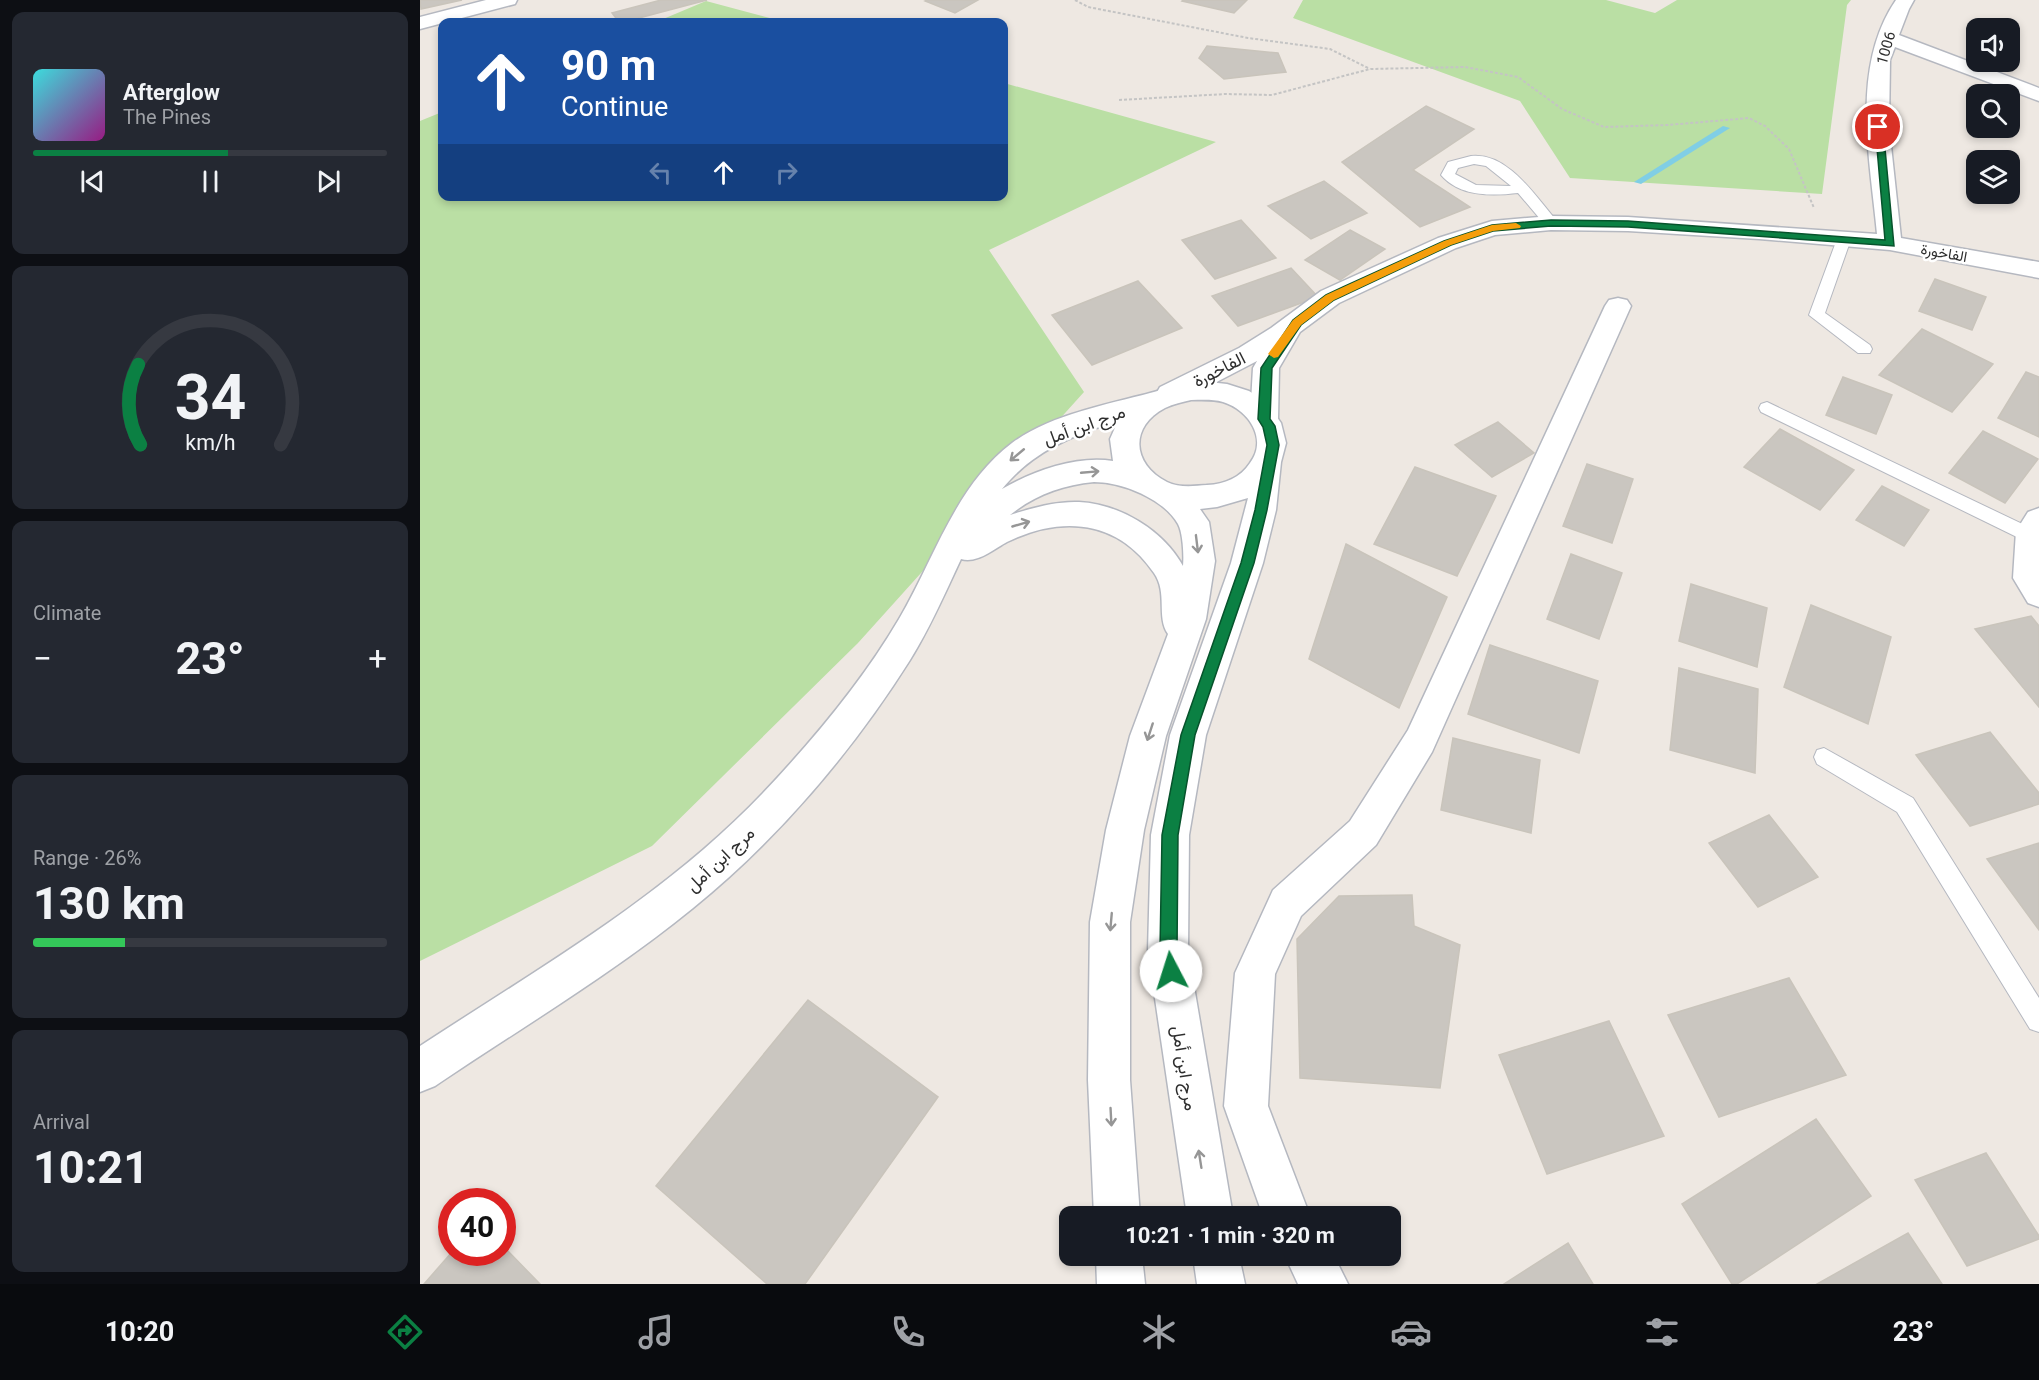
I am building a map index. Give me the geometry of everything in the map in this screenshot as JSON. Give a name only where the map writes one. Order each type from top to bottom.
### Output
[{"type":"street","points":[[439,18],[508,0]]},
{"type":"street","name":"1006","points":[[1890,243],[1878,127],[1880,60],[1899,9],[1905,0]]},
{"type":"street","points":[[420,23],[438,18]]},
{"type":"street","points":[[1888,38],[2039,95]]},
{"type":"street","name":"الفاخورة","points":[[1159,398],[1248,354],[1330,297],[1447,243],[1492,228],[1551,223],[1640,225],[1890,243],[2039,270]]},
{"type":"street","points":[[1282,1206],[1246,1106],[1255,973],[1287,903],[1363,833],[1420,741],[1618,306]]},
{"type":"street","name":"الفاخورة","points":[[1264,419],[1266,368],[1297,322]]},
{"type":"street","points":[[1190,390],[1215,391],[1238,398],[1257,410],[1264,419],[1269,426],[1273,445],[1268,464],[1253,480],[1232,493],[1206,498],[1158,490],[1131,470],[1123,451],[1124,436],[1132,418],[1159,398],[1190,390]]},
{"type":"street","name":"مرج ابن أمل","points":[[955,559],[979,500],[1001,469],[1024,449],[1087,420],[1159,398]]},
{"type":"street","name":"مرج ابن أمل","points":[[1208,1206],[1182,1053],[1168,951],[1170,835],[1188,735],[1247,563],[1261,510],[1268,464]]},
{"type":"street","name":"مرج ابن أمل","points":[[420,1071],[602,951],[688,889],[757,825],[831,741],[899,649],[955,559],[998,508],[1021,492],[1050,479],[1108,471],[1158,490],[1194,522],[1199,561],[1190,619],[1148,736],[1125,830],[1110,922],[1109,1080],[1116,1206]]},
{"type":"street","points":[[955,559],[1008,528],[1041,518],[1082,514],[1119,524],[1143,540],[1166,565],[1179,596],[1180,645]]},
{"type":"street","points":[[2035,528],[2029,578],[2039,594]]},
{"type":"street","points":[[1120,1266],[1121,1284]]},
{"type":"street","points":[[1218,1266],[1221,1284]]},
{"type":"street","points":[[1314,1266],[1324,1284]]},
{"type":"lane","points":[[1520,189],[1551,223]]},
{"type":"lane","points":[[1835,239],[1817,315],[1864,349]]},
{"type":"lane","points":[[1767,408],[2035,528]]},
{"type":"lane","points":[[1824,757],[1905,805],[2039,1020]]},
{"type":"path","points":[[1075,0],[1088,7],[1248,38],[1330,49],[1370,69]]},
{"type":"path","points":[[1119,100],[1226,94],[1272,95],[1370,69],[1465,67],[1518,77],[1562,109],[1604,127],[1668,125],[1726,118],[1749,118],[1765,126],[1789,149],[1835,239]]},
{"type":"green space","points":[[1303,0],[1606,0],[1655,13],[1677,0],[1851,0],[1847,5],[1822,194],[1570,178],[1520,101],[1293,18]]},
{"type":"green space","points":[[706,1],[770,18],[666,18]]},
{"type":"green space","points":[[1008,84],[1216,142],[989,250],[1084,392],[858,643],[652,846],[420,961],[420,121],[438,114],[438,201],[1008,201]]},
{"type":"building","points":[[420,0],[462,0],[421,9]]},
{"type":"building","points":[[661,0],[707,0],[639,18],[616,18],[612,13]]},
{"type":"building","points":[[978,0],[955,13],[925,1]]},
{"type":"building","points":[[1183,0],[1247,0],[1234,13]]},
{"type":"building","points":[[1207,46],[1278,53],[1286,72],[1224,79],[1199,58]]},
{"type":"building","points":[[1426,106],[1474,129],[1413,170],[1470,207],[1420,227],[1342,162]]},
{"type":"building","points":[[1324,181],[1367,213],[1311,239],[1268,206]]},
{"type":"building","points":[[1241,220],[1276,258],[1215,279],[1182,240]]},
{"type":"building","points":[[1350,230],[1385,249],[1340,280],[1305,260]]},
{"type":"building","points":[[1291,268],[1318,297],[1238,326],[1212,296]]},
{"type":"building","points":[[1935,279],[1986,297],[1972,330],[1919,311]]},
{"type":"building","points":[[1138,281],[1182,328],[1092,365],[1052,315]]},
{"type":"building","points":[[1922,329],[1993,364],[1952,412],[1879,375]]},
{"type":"building","points":[[2026,372],[2039,377],[2039,437],[1998,418]]},
{"type":"building","points":[[1843,377],[1892,395],[1876,434],[1826,415]]},
{"type":"building","points":[[1498,422],[1534,453],[1492,477],[1455,445]]},
{"type":"building","points":[[1780,429],[1854,470],[1820,510],[1744,467]]},
{"type":"building","points":[[1983,431],[2038,459],[2005,503],[1949,473]]},
{"type":"building","points":[[1587,464],[1633,479],[1612,543],[1563,526]]},
{"type":"building","points":[[1415,467],[1496,496],[1457,576],[1374,544]]},
{"type":"building","points":[[1882,486],[1929,510],[1904,546],[1856,520]]},
{"type":"building","points":[[1346,544],[1447,597],[1399,708],[1309,659]]},
{"type":"building","points":[[1571,554],[1622,573],[1599,639],[1547,619]]},
{"type":"building","points":[[1691,584],[1767,608],[1757,667],[1679,641]]},
{"type":"building","points":[[1811,605],[1891,637],[1868,724],[1784,687]]},
{"type":"building","points":[[2031,616],[2039,626],[2039,707],[1975,629]]},
{"type":"building","points":[[1490,645],[1598,681],[1579,753],[1468,714]]},
{"type":"building","points":[[1679,668],[1758,689],[1755,773],[1670,750]]},
{"type":"building","points":[[1990,732],[2039,793],[2039,804],[1970,826],[1916,755]]},
{"type":"building","points":[[1453,738],[1540,760],[1531,833],[1441,810]]},
{"type":"building","points":[[1769,815],[1818,877],[1758,907],[1709,843]]},
{"type":"building","points":[[2039,843],[2039,930],[1987,859]]},
{"type":"building","points":[[1412,895],[1414,926],[1460,945],[1440,1088],[1300,1078],[1297,939],[1339,896]]},
{"type":"building","points":[[1789,978],[1846,1075],[1719,1117],[1668,1015]]},
{"type":"building","points":[[808,1000],[938,1097],[805,1284],[767,1284],[656,1186]]},
{"type":"building","points":[[1609,1021],[1664,1136],[1547,1174],[1499,1055]]},
{"type":"building","points":[[1816,1119],[1871,1196],[1737,1284],[1732,1284],[1682,1204]]},
{"type":"building","points":[[1986,1153],[2039,1239],[1967,1266],[1915,1180]]},
{"type":"building","points":[[1908,1233],[1942,1284],[1817,1284]]},
{"type":"building","points":[[1568,1243],[1593,1284],[1504,1284]]},
{"type":"building","points":[[516,1259],[540,1284],[424,1284],[440,1266],[516,1266]]},
{"type":"waterway","points":[[1638,182],[1726,128]]},
{"type":"slow traffic","points":[[1274,354],[1297,322],[1330,297],[1447,243],[1492,228],[1516,226]]},
{"type":"route","points":[[1171,971],[1168,951],[1170,835],[1188,735],[1247,563],[1261,510],[1273,445],[1269,426],[1264,419],[1263,393],[1266,368],[1297,322],[1330,297],[1447,243],[1492,228],[1551,223],[1628,224],[1890,243],[1878,127]]}]
